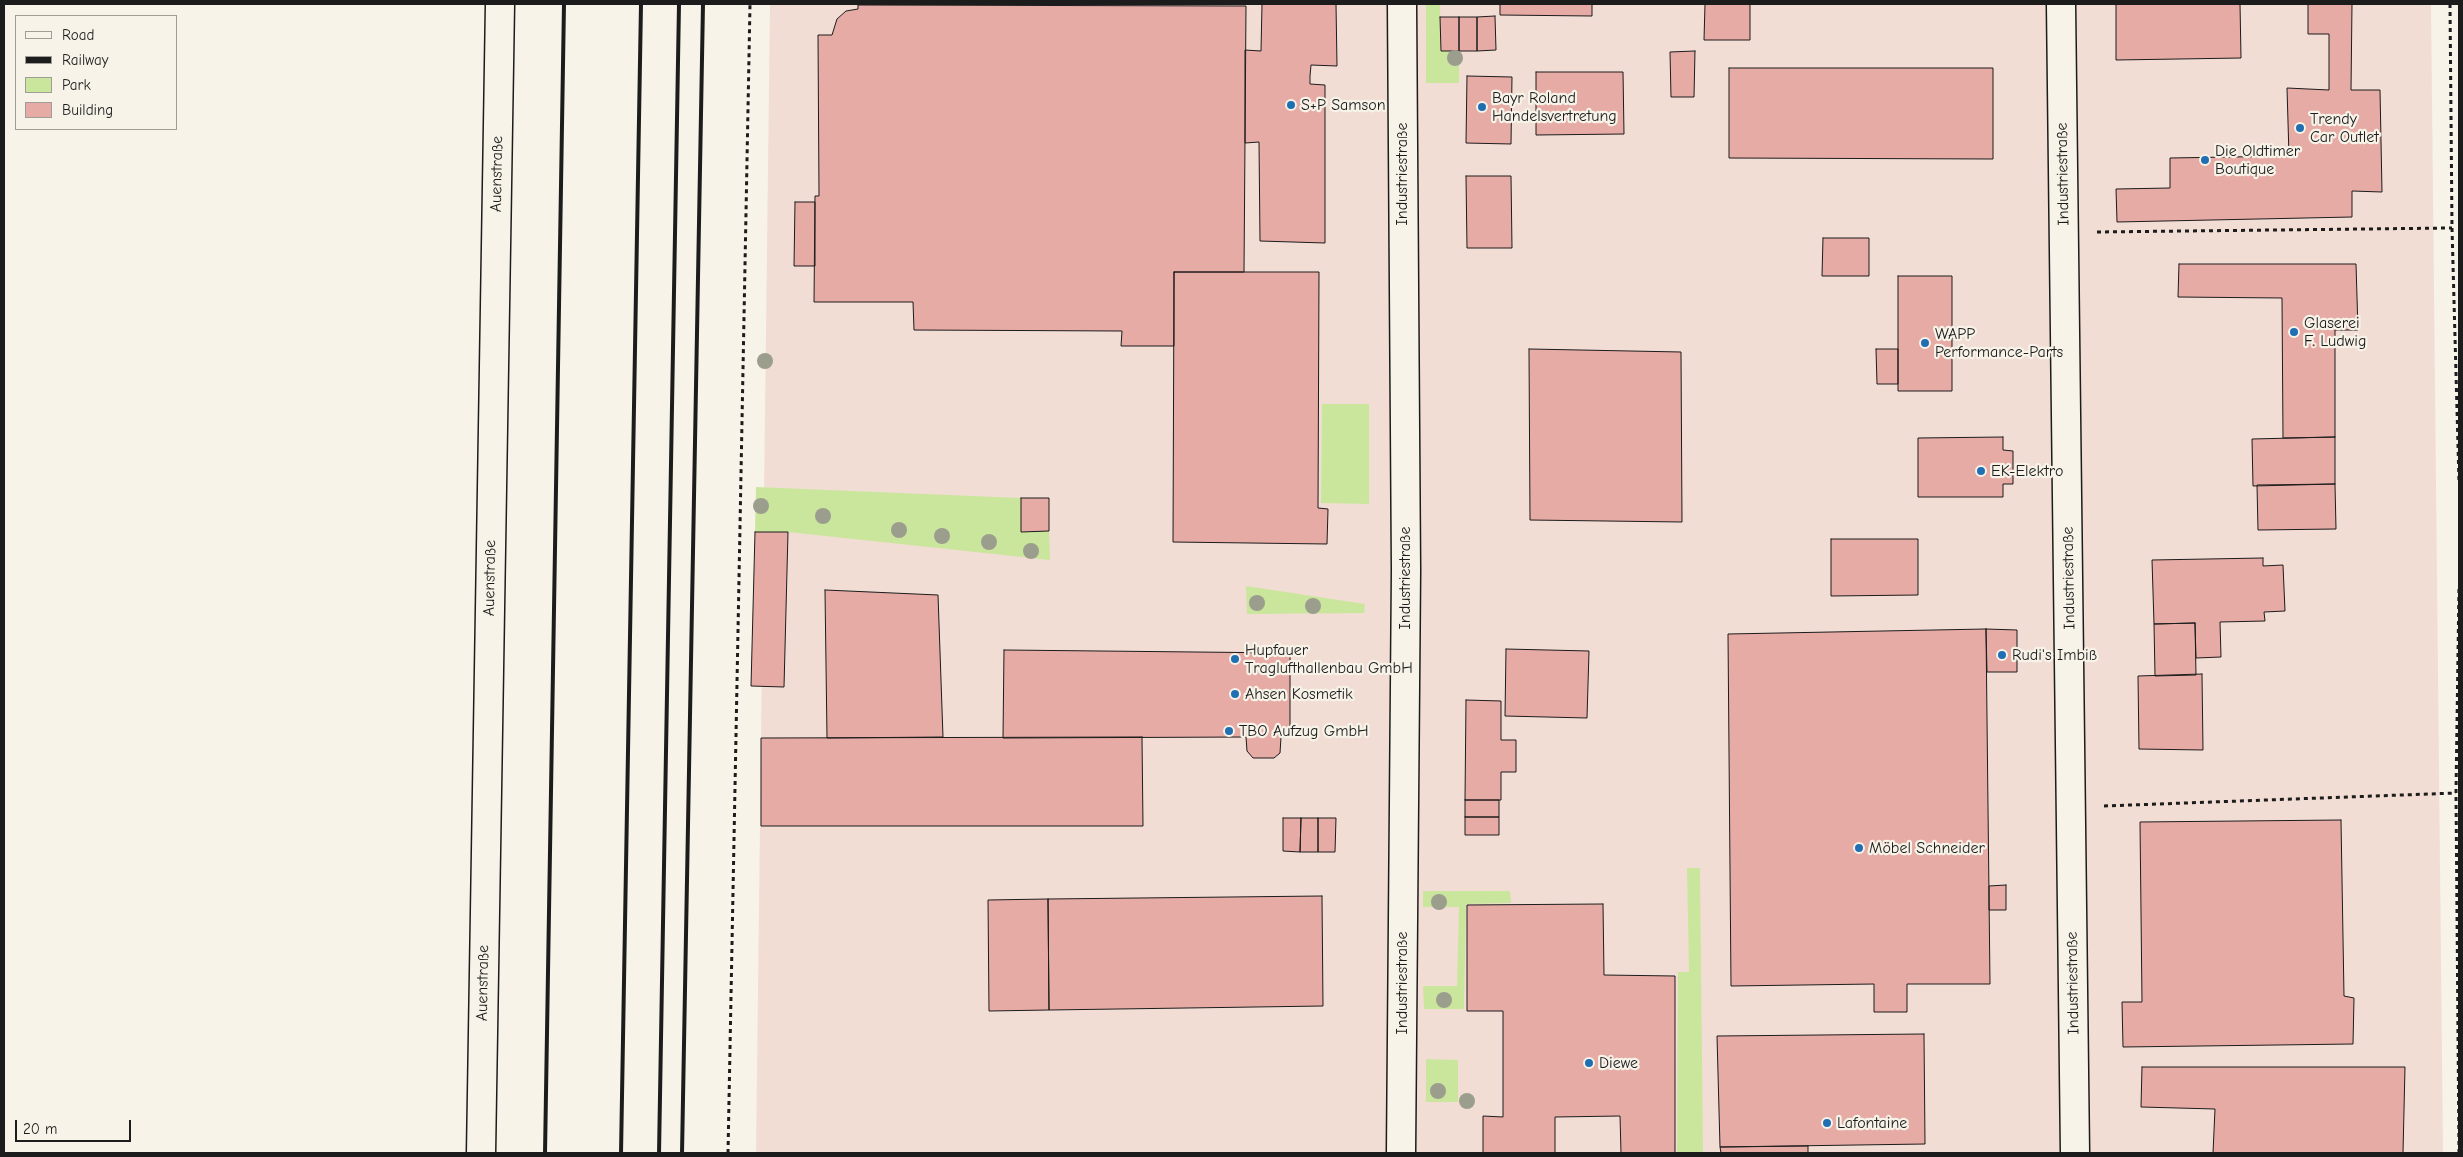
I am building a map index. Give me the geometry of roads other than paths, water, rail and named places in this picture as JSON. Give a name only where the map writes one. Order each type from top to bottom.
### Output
[{"type":"street","name":"Auenstraße","points":[[481,1153],[500,4]]},
{"type":"street","name":"Industriestraße","points":[[1401,1153],[1406,570],[1402,4]]},
{"type":"street","name":"Industriestraße","points":[[2061,4],[2076,1153]]},
{"type":"railway","points":[[545,1153],[564,4]]},
{"type":"railway","points":[[621,1153],[641,4]]},
{"type":"railway","points":[[659,1153],[679,4]]},
{"type":"railway","points":[[682,1153],[703,4]]},
{"type":"place","name":"S+P Samson","points":[[1291,105]]},
{"type":"place","name":"Bayr Roland Handelsvertretung","points":[[1482,107]]},
{"type":"place","name":"Trendy Car Outlet","points":[[2300,128]]},
{"type":"place","name":"Die Oldtimer Boutique","points":[[2205,160]]},
{"type":"place","name":"Glaserei F. Ludwig","points":[[2294,332]]},
{"type":"place","name":"WAPP Performance-Parts","points":[[1925,343]]},
{"type":"place","name":"EK-Elektro","points":[[1981,471]]},
{"type":"place","name":"Rudi's Imbiß","points":[[2002,655]]},
{"type":"place","name":"Hupfauer Traglufthallenbau GmbH","points":[[1235,659]]},
{"type":"place","name":"Ahsen Kosmetik","points":[[1235,694]]},
{"type":"place","name":"TBO Aufzug GmbH","points":[[1229,731]]},
{"type":"place","name":"Möbel Schneider","points":[[1859,848]]},
{"type":"place","name":"Diewe","points":[[1589,1063]]},
{"type":"place","name":"Lafontaine","points":[[1827,1123]]}]
